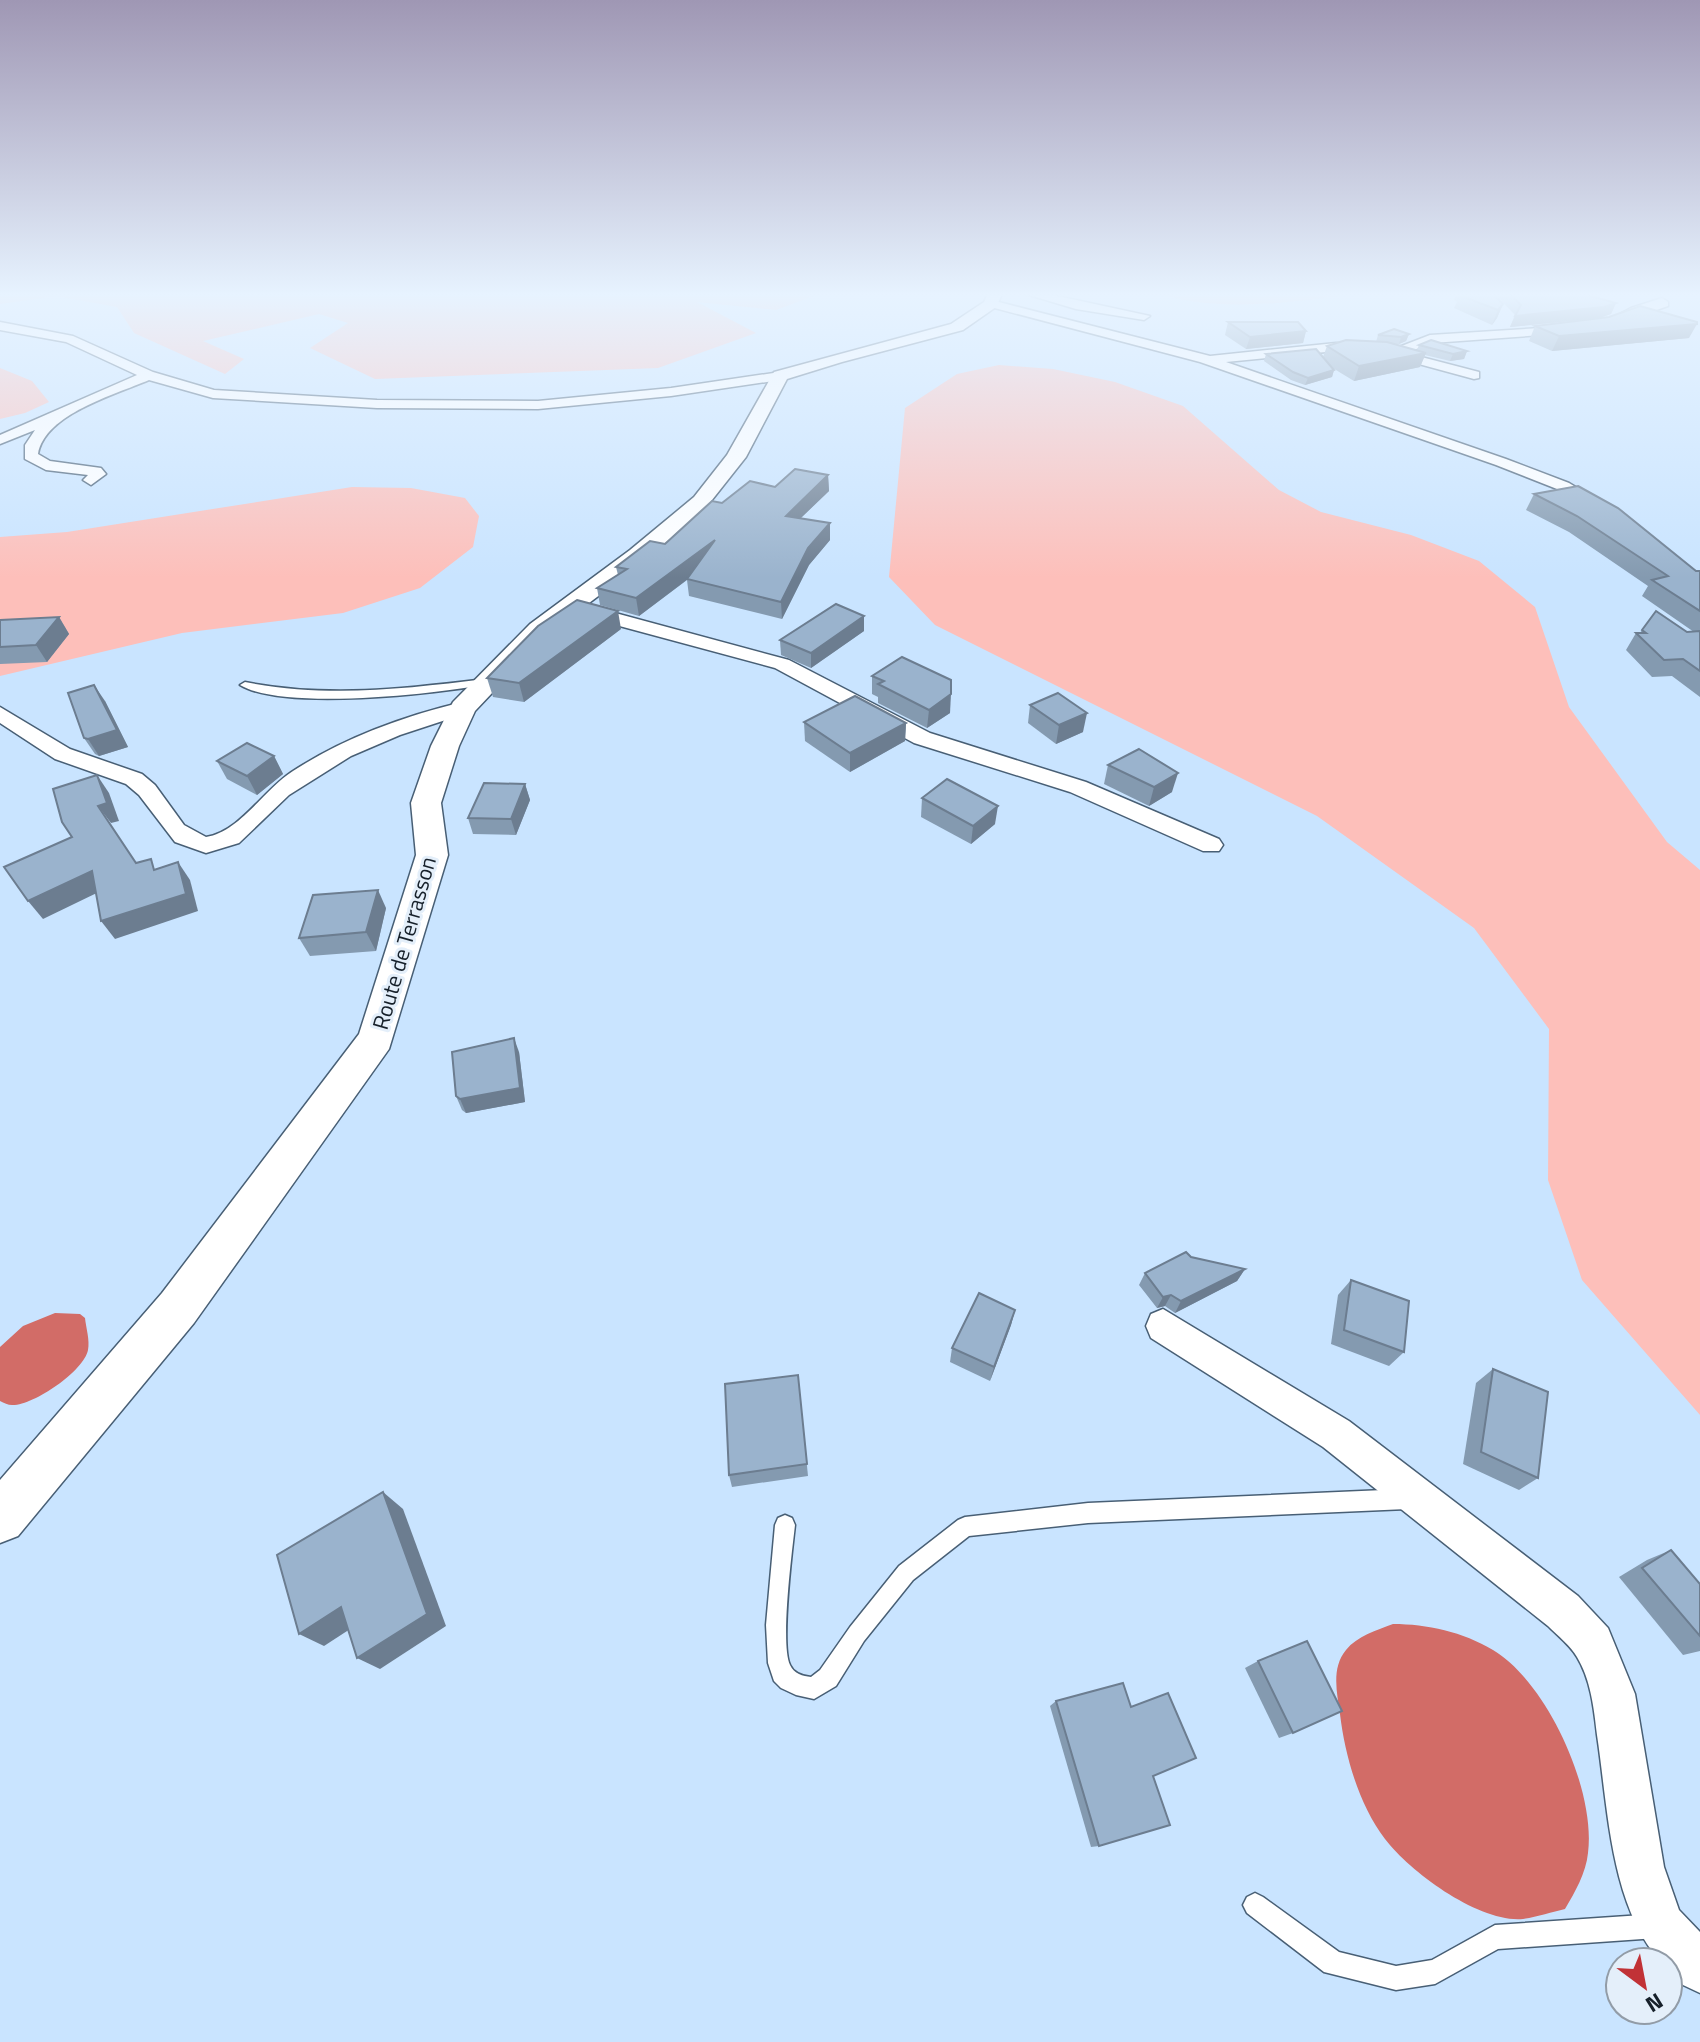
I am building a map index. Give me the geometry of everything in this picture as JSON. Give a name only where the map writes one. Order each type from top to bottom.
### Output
[{"type":"street","points":[[0,440],[121,387]]},
{"type":"street","points":[[190,387],[213,394],[377,404],[509,405],[703,387]]},
{"type":"street","name":"Route de Terrasson","points":[[0,1518],[178,1308],[376,1039],[432,855],[426,803],[445,746],[463,708],[539,629],[638,555],[701,501],[736,457],[774,387]]},
{"type":"street","points":[[1286,387],[1563,486],[1608,512]]},
{"type":"street","points":[[67,412],[38,435],[29,451],[30,456],[46,465],[96,471],[98,474],[91,480]]},
{"type":"street","points":[[570,606],[782,664],[820,681],[889,723],[922,738],[1078,787],[1211,845]]},
{"type":"street","points":[[0,713],[70,758],[140,783],[181,836],[195,843],[212,844],[240,831],[282,789],[312,769],[396,729],[463,708]]},
{"type":"street","points":[[1163,1326],[1336,1434],[1563,1611],[1593,1643],[1613,1694],[1640,1867],[1661,1926],[1700,1968]]},
{"type":"lane","points":[[245,685],[273,692],[387,695],[485,682]]},
{"type":"lane","points":[[785,1525],[776,1647],[780,1671],[795,1685],[814,1688],[828,1678],[857,1634],[906,1573],[965,1527],[1088,1513],[1420,1499]]},
{"type":"lane","points":[[1255,1905],[1333,1963],[1396,1978],[1435,1972],[1495,1937],[1661,1926]]},
{"type":"shaded area","points":[[0,387],[37,387],[49,402],[25,413],[0,419]]},
{"type":"shaded area","points":[[937,387],[1130,387],[1183,406],[1279,490],[1321,512],[1411,535],[1479,561],[1535,607],[1569,707],[1667,842],[1700,870],[1700,1415],[1582,1280],[1548,1180],[1549,1029],[1474,928],[1317,816],[935,625],[889,577],[905,408]]},
{"type":"shaded area","points":[[352,487],[411,488],[465,498],[479,516],[473,547],[420,588],[343,613],[182,633],[0,676],[0,537],[67,532]]},
{"type":"shaded area","points":[[55,1313],[80,1314],[85,1318],[88,1350],[84,1358],[68,1377],[44,1394],[21,1404],[0,1401],[0,1347],[23,1326]]},
{"type":"shaded area","points":[[1393,1624],[1444,1630],[1470,1638],[1493,1650],[1513,1665],[1532,1686],[1549,1712],[1576,1770],[1588,1828],[1585,1868],[1565,1909],[1523,1919],[1487,1913],[1448,1893],[1411,1866],[1376,1826],[1361,1796],[1350,1763],[1336,1681],[1341,1657],[1351,1645]]},
{"type":"building","points":[[795,469],[828,475],[786,516],[830,523],[808,548],[781,602],[687,579],[715,540],[636,598],[597,588],[627,569],[616,567],[650,541],[665,544],[712,501],[722,503],[750,481],[775,487]]},
{"type":"building","points":[[1578,486],[1618,508],[1696,571],[1700,571],[1700,611],[1652,580],[1668,576],[1577,516],[1534,494]]},
{"type":"building","points":[[577,600],[618,611],[519,683],[487,678],[538,626]]},
{"type":"building","points":[[836,604],[864,616],[811,653],[780,640]]},
{"type":"building","points":[[1656,611],[1687,632],[1700,631],[1700,671],[1683,659],[1664,660],[1636,633],[1646,633],[1642,630]]},
{"type":"building","points":[[59,617],[36,645],[0,647],[0,620]]},
{"type":"building","points":[[902,657],[951,680],[951,694],[929,710],[878,684],[884,681],[872,676]]},
{"type":"building","points":[[94,685],[117,730],[88,739],[84,738],[68,693]]},
{"type":"building","points":[[1058,693],[1087,713],[1059,725],[1030,705]]},
{"type":"building","points":[[855,696],[906,723],[850,753],[804,722]]},
{"type":"building","points":[[247,743],[274,756],[247,776],[217,761]]},
{"type":"building","points":[[1139,749],[1178,773],[1154,787],[1108,765]]},
{"type":"building","points":[[97,775],[107,803],[98,806],[136,863],[151,859],[154,870],[178,862],[186,894],[101,921],[92,871],[28,901],[4,867],[72,837],[62,822],[53,789]]},
{"type":"building","points":[[947,779],[998,806],[973,826],[922,798]]},
{"type":"building","points":[[484,783],[525,784],[511,819],[468,818]]},
{"type":"building","points":[[378,890],[366,932],[299,938],[313,895]]},
{"type":"building","points":[[514,1038],[520,1088],[460,1099],[456,1096],[452,1052]]},
{"type":"building","points":[[1186,1252],[1191,1257],[1245,1269],[1181,1301],[1171,1295],[1163,1297],[1145,1273]]},
{"type":"building","points":[[1351,1280],[1409,1301],[1404,1352],[1344,1330]]},
{"type":"building","points":[[979,1293],[1015,1310],[994,1367],[952,1348]]},
{"type":"building","points":[[1493,1369],[1548,1392],[1538,1478],[1481,1452]]},
{"type":"building","points":[[798,1375],[807,1464],[729,1475],[725,1384]]},
{"type":"building","points":[[383,1492],[427,1614],[357,1658],[341,1607],[299,1634],[277,1555]]},
{"type":"building","points":[[1671,1550],[1700,1584],[1700,1636],[1642,1568]]},
{"type":"building","points":[[1307,1641],[1342,1711],[1293,1733],[1258,1661]]},
{"type":"building","points":[[1123,1683],[1131,1707],[1168,1693],[1196,1758],[1153,1776],[1170,1825],[1099,1846],[1056,1701]]}]
